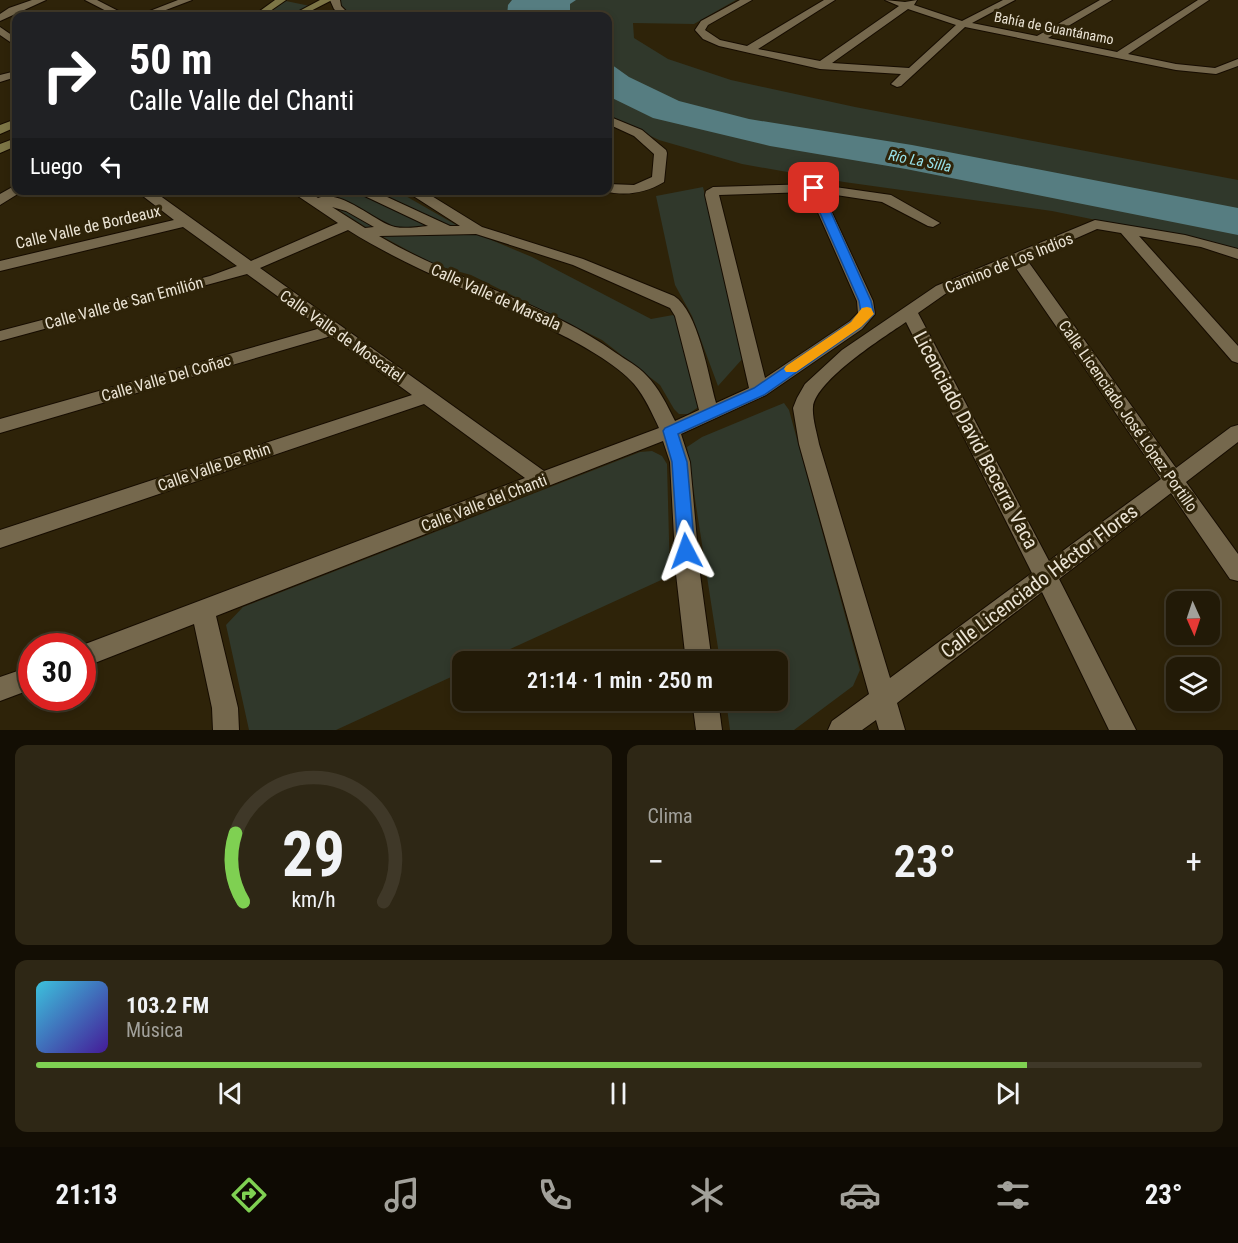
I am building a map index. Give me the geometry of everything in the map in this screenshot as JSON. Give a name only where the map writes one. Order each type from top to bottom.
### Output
[{"type":"main road","points":[[263,12],[280,0]]},
{"type":"main road","points":[[298,2],[325,1]]},
{"type":"main road","points":[[304,12],[325,1]]},
{"type":"street","points":[[0,18],[12,10],[41,0]]},
{"type":"street","points":[[90,0],[115,12]]},
{"type":"street","points":[[153,12],[187,0]]},
{"type":"street","points":[[747,0],[704,23],[700,30],[706,37],[749,50],[820,66],[910,71]]},
{"type":"street","points":[[749,50],[830,0]]},
{"type":"street","name":"Bahía de Guantánamo","points":[[890,0],[909,2],[963,24],[1190,69],[1216,70],[1238,62]]},
{"type":"street","points":[[897,84],[963,24],[1010,0]]},
{"type":"street","points":[[1039,39],[1107,0]]},
{"type":"street","points":[[1120,55],[1204,0]]},
{"type":"street","points":[[820,66],[909,2]]},
{"type":"street","points":[[0,30],[9,41]]},
{"type":"street","points":[[612,122],[638,133],[661,153],[659,180],[645,187],[613,189]]},
{"type":"street","points":[[759,391],[712,195],[713,191],[814,188],[886,198],[933,223]]},
{"type":"street","name":"Calle Valle del Chanti","points":[[96,652],[670,431],[759,391],[856,325],[867,314],[865,301],[814,188]]},
{"type":"street","name":"Calle Valle de Moscatel","points":[[149,195],[542,480]]},
{"type":"street","name":"Calle Valle de Marsala","points":[[304,195],[356,228],[417,262],[509,301],[602,349],[639,378],[655,400],[670,431]]},
{"type":"street","points":[[315,195],[323,200],[351,208],[391,231]]},
{"type":"street","points":[[371,195],[450,231]]},
{"type":"street","points":[[419,195],[477,230],[578,262],[658,294],[677,305],[683,316],[710,414]]},
{"type":"street","name":"Calle Valle de Bordeaux","points":[[0,266],[185,222]]},
{"type":"street","points":[[356,228],[391,231],[477,230]]},
{"type":"street","name":"Calle Valle de San Emilión","points":[[0,336],[216,279],[356,228]]},
{"type":"street","name":"Camino de Los Indios","points":[[883,698],[809,444],[803,408],[812,388],[840,360],[909,311],[957,281],[1018,259],[1087,229],[1127,232]]},
{"type":"street","points":[[1127,232],[1188,240],[1238,254]]},
{"type":"street","points":[[1127,232],[1238,357]]},
{"type":"street","name":"Calle Licenciado José López Portillo","points":[[1018,259],[1238,572]]},
{"type":"street","name":"Licenciado David Becerra Vaca","points":[[909,311],[972,430],[1123,730]]},
{"type":"street","name":"Calle Valle Del Coñac","points":[[0,426],[333,330]]},
{"type":"street","name":"Calle Valle De Rhin","points":[[0,539],[428,396]]},
{"type":"street","points":[[670,431],[680,462],[688,574],[698,651]]},
{"type":"street","name":"Calle Licenciado Héctor Flores","points":[[841,730],[1238,432]]},
{"type":"street","points":[[203,611],[225,708],[226,730]]},
{"type":"street","points":[[0,689],[18,682]]},
{"type":"street","points":[[883,698],[892,730]]},
{"type":"street","points":[[706,711],[709,730]]},
{"type":"green space","points":[[341,0],[736,0],[694,24],[633,23],[634,38],[668,59],[731,80],[855,107],[1238,180],[1238,249],[1052,211],[844,182],[742,164],[659,140],[612,118],[612,12],[347,12],[341,7]]},
{"type":"green space","points":[[286,1],[310,6],[298,12],[269,12]]},
{"type":"green space","points":[[703,187],[744,357],[718,386],[692,316],[675,285],[656,196]]},
{"type":"green space","points":[[315,195],[404,195],[458,226],[532,257],[651,319],[673,315],[681,320],[700,406],[688,414],[679,414],[660,385],[602,340],[471,275],[435,265],[372,231]]},
{"type":"green space","points":[[784,403],[789,410],[860,670],[853,686],[794,730],[730,730],[727,711],[788,711],[788,651],[718,651],[687,447],[702,437]]},
{"type":"green space","points":[[652,451],[662,456],[667,464],[670,576],[506,651],[452,651],[452,677],[336,730],[249,730],[226,625],[243,607],[640,452]]},
{"type":"water","points":[[512,0],[576,0],[570,4],[570,12],[507,12],[508,5]]},
{"type":"water","name":"Río La Silla","points":[[612,65],[629,77],[679,101],[749,119],[912,145],[1238,208],[1238,235],[906,169],[770,146],[653,118],[612,98]]},
{"type":"slow traffic","points":[[791,369],[856,325],[867,314],[867,311]]},
{"type":"route","points":[[686,551],[680,462],[670,431],[759,391],[856,325],[867,314],[865,301],[814,188]]}]
